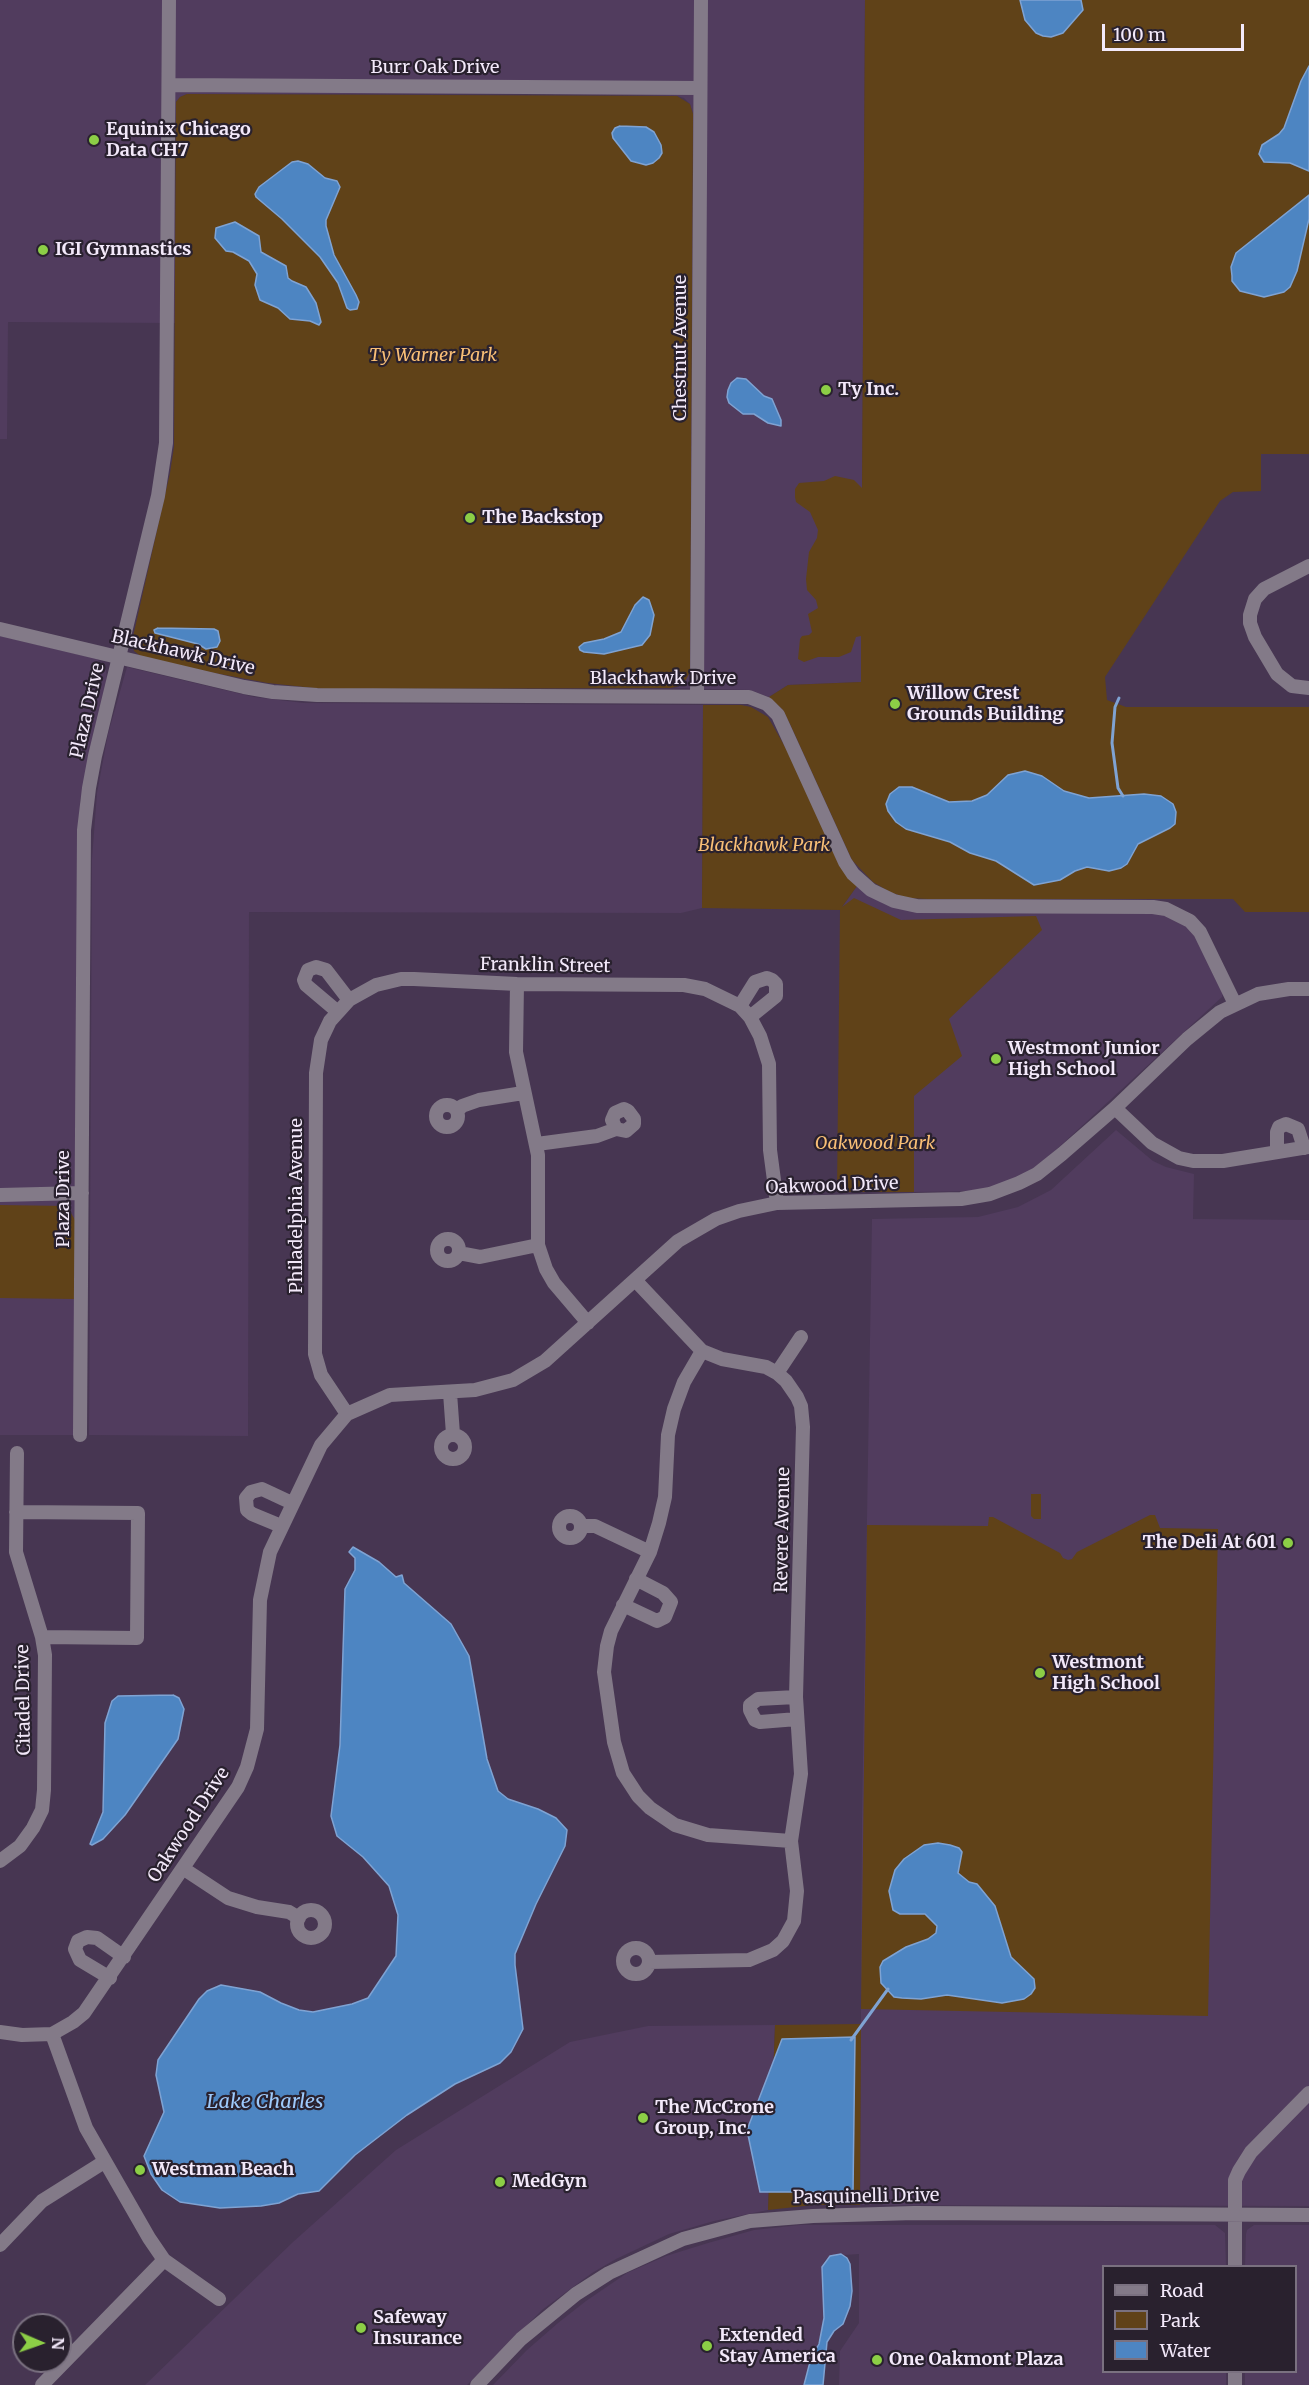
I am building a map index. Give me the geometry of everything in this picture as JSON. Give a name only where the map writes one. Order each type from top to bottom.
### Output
[{"type":"street","name":"Plaza Drive","points":[[80,1435],[84,830],[89,788],[158,496],[166,443],[169,0]]},
{"type":"street","name":"Chestnut Avenue","points":[[697,696],[701,0]]},
{"type":"street","name":"Burr Oak Drive","points":[[169,85],[700,88]]},
{"type":"street","points":[[1309,566],[1263,589],[1255,599],[1250,615],[1255,637],[1277,674],[1292,686],[1309,688]]},
{"type":"street","name":"Blackhawk Drive","points":[[0,629],[244,687],[297,694],[749,697],[773,709],[845,862],[858,879],[871,890],[894,901],[917,906],[1154,907],[1166,909],[1190,921],[1200,932],[1234,1004]]},
{"type":"street","points":[[338,1012],[306,985],[304,980],[308,970],[316,967],[326,970],[349,1000]]},
{"type":"street","points":[[750,1017],[776,996],[776,984],[772,980],[767,978],[755,982],[740,1006],[750,1017],[763,1043],[769,1064],[770,1150],[777,1203]]},
{"type":"street","name":"Franklin Street","points":[[349,1000],[376,985],[401,979],[517,984],[684,985],[705,989],[740,1006]]},
{"type":"street","points":[[517,984],[516,1052],[537,1144],[538,1245],[546,1269],[554,1283],[588,1323]]},
{"type":"street","name":"Oakwood Drive","points":[[0,2031],[22,2035],[52,2034],[84,2013],[238,1787],[254,1746],[258,1712],[260,1600],[270,1552],[321,1445],[347,1414],[390,1395],[475,1390],[513,1380],[545,1361],[678,1241],[700,1227],[740,1211],[777,1203],[961,1199],[990,1194],[1019,1184],[1037,1174],[1115,1108],[1187,1039],[1220,1012],[1234,1004],[1272,990],[1309,989]]},
{"type":"street","name":"Philadelphia Avenue","points":[[347,1414],[321,1375],[314,1342],[316,1073],[321,1040],[330,1021],[349,1000]]},
{"type":"street","points":[[457,1111],[462,1106],[479,1100],[524,1093]]},
{"type":"street","points":[[1115,1108],[1152,1143],[1179,1158],[1207,1163],[1277,1152],[1307,1147],[1298,1129],[1286,1124],[1279,1127],[1277,1152]]},
{"type":"street","points":[[537,1144],[597,1136],[616,1129]]},
{"type":"street","points":[[0,1195],[82,1193]]},
{"type":"street","points":[[459,1253],[480,1257],[538,1245]]},
{"type":"street","points":[[635,1280],[702,1351],[722,1359],[766,1367],[777,1373],[801,1336]]},
{"type":"street","points":[[702,1351],[684,1382],[674,1409],[666,1449],[663,1508],[650,1552],[611,1631],[605,1655],[604,1672],[616,1753],[623,1773],[638,1796],[662,1817],[687,1830],[708,1835],[791,1841]]},
{"type":"street","name":"Revere Avenue","points":[[649,1962],[748,1960],[773,1950],[783,1941],[794,1921],[798,1902],[791,1841],[801,1773],[796,1697],[803,1427],[801,1406],[797,1397],[777,1373]]},
{"type":"street","points":[[450,1393],[453,1434]]},
{"type":"street","name":"Citadel Drive","points":[[0,1861],[27,1838],[42,1810],[44,1790],[45,1675],[42,1637],[16,1552],[17,1453]]},
{"type":"street","points":[[281,1526],[252,1514],[248,1510],[246,1498],[250,1492],[262,1489],[292,1503]]},
{"type":"street","points":[[16,1512],[138,1513],[137,1638],[42,1637]]},
{"type":"street","points":[[582,1526],[595,1526],[650,1552]]},
{"type":"street","points":[[623,1605],[657,1621],[665,1617],[671,1602],[663,1593],[636,1579]]},
{"type":"street","points":[[796,1697],[758,1699],[750,1705],[750,1710],[754,1720],[760,1722],[797,1719]]},
{"type":"street","points":[[184,1869],[228,1898],[257,1907],[289,1912],[298,1918]]},
{"type":"street","points":[[110,1977],[80,1960],[75,1949],[78,1941],[87,1937],[97,1938],[124,1957]]},
{"type":"street","points":[[52,2034],[80,2115],[104,2162],[164,2260],[219,2299]]},
{"type":"street","points":[[1235,2265],[1235,2180],[1242,2164],[1258,2144],[1309,2093]]},
{"type":"street","points":[[0,2245],[42,2200],[104,2162]]},
{"type":"street","name":"Pasquinelli Drive","points":[[477,2385],[527,2334],[576,2294],[609,2273],[673,2242],[750,2221],[813,2216],[914,2213],[1309,2215]]},
{"type":"street","points":[[42,2385],[164,2260]]},
{"type":"shaded area","points":[[0,0],[865,0],[861,682],[788,685],[769,697],[750,690],[675,688],[679,687],[690,672],[693,114],[690,104],[684,98],[677,96],[542,94],[187,94],[180,97],[176,102],[175,139],[175,323],[8,322],[7,439],[0,439]]},
{"type":"shaded area","points":[[0,636],[97,659],[106,670],[107,681],[80,801],[74,1435],[0,1435]]},
{"type":"shaded area","points":[[127,667],[254,697],[304,703],[703,705],[702,908],[681,913],[249,912],[248,1436],[89,1435],[92,859],[97,793],[108,734]]},
{"type":"shaded area","name":"Westmont Junior High School","points":[[857,886],[884,904],[901,909],[1156,912],[1180,921],[1191,931],[1202,946],[1223,993],[1222,997],[1033,1171],[999,1186],[974,1191],[914,1192],[914,1096],[840,910]]},
{"type":"shaded area","name":"Westmont High School","points":[[1116,1130],[1153,1161],[1194,1174],[1193,1219],[1309,1220],[1309,2206],[860,2205],[862,1817],[872,1219],[978,1217],[1018,1207],[1051,1190]]},
{"type":"shaded area","points":[[775,2025],[768,2210],[714,2221],[669,2234],[616,2259],[592,2273],[542,2310],[467,2385],[145,2385],[293,2242],[396,2150],[570,2042],[648,2026]]},
{"type":"shaded area","points":[[800,2225],[1215,2225],[1225,2233],[1226,2265],[1102,2265],[1102,2373],[1226,2373],[1226,2385],[839,2385],[840,2351],[859,2323],[859,2254],[830,2256],[822,2267],[824,2318],[822,2331],[804,2385],[493,2385],[527,2350],[558,2323],[627,2273],[666,2256],[754,2230]]},
{"type":"shaded area","points":[[1254,2225],[1309,2225],[1309,2385],[1245,2385],[1245,2373],[1297,2373],[1297,2265],[1245,2265],[1247,2230]]},
{"type":"green space","points":[[865,0],[1309,0],[1309,454],[1261,454],[1261,491],[1233,492],[1220,501],[1105,677],[1107,700],[1126,707],[1309,707],[1309,912],[1245,912],[1233,899],[928,899],[907,898],[890,892],[873,882],[852,860],[783,710],[769,697],[788,685],[861,682],[861,636],[856,637],[851,652],[839,657],[818,657],[804,662],[798,659],[800,639],[812,632],[808,614],[818,608],[816,600],[807,590],[806,579],[809,552],[817,538],[818,530],[810,512],[796,502],[795,489],[799,483],[824,481],[835,476],[854,480],[862,488]]},
{"type":"green space","name":"Ty Warner Park","points":[[187,94],[677,96],[690,104],[693,114],[690,672],[683,685],[671,688],[323,689],[268,683],[204,671],[142,657],[134,651],[132,641],[174,447],[176,102]]},
{"type":"green space","points":[[703,705],[741,705],[751,707],[768,717],[857,886],[842,907],[854,898],[901,920],[1036,916],[1042,930],[949,1019],[962,1056],[914,1096],[914,1192],[837,1192],[840,910],[702,908]]},
{"type":"green space","points":[[0,1205],[67,1206],[75,1220],[75,1299],[0,1298]]},
{"type":"green space","points":[[1031,1494],[1041,1494],[1041,1519],[1034,1519],[1031,1516]]},
{"type":"green space","points":[[1150,1515],[1155,1515],[1160,1528],[1218,1529],[1208,2016],[861,2009],[867,1525],[988,1526],[989,1517],[993,1517],[1060,1553],[1068,1560],[1072,1559],[1077,1552]]},
{"type":"green space","points":[[861,2024],[860,2205],[813,2205],[768,2210],[775,2025]]},
{"type":"water","points":[[1020,0],[1081,0],[1083,10],[1063,33],[1051,37],[1043,36],[1036,33],[1025,20]]},
{"type":"water","points":[[1309,66],[1309,171],[1290,163],[1264,162],[1259,154],[1262,145],[1284,128],[1301,81]]},
{"type":"water","points":[[620,126],[646,127],[654,132],[661,145],[662,153],[659,158],[646,165],[631,161],[613,138],[612,133]]},
{"type":"water","points":[[292,162],[308,164],[325,178],[337,181],[340,187],[326,220],[326,226],[334,255],[359,302],[357,309],[347,308],[338,283],[320,257],[256,197],[255,194],[259,187]]},
{"type":"water","points":[[1309,195],[1309,219],[1297,271],[1290,287],[1284,292],[1264,297],[1240,291],[1232,281],[1231,267],[1236,253]]},
{"type":"water","points":[[235,222],[259,236],[261,252],[286,266],[288,278],[306,287],[316,303],[321,322],[319,325],[310,321],[290,319],[278,308],[260,300],[255,285],[257,274],[249,261],[233,252],[226,251],[215,238],[216,228]]},
{"type":"water","points":[[737,378],[746,379],[764,396],[772,399],[781,420],[781,426],[768,423],[754,414],[743,414],[729,403],[728,390]]},
{"type":"water","points":[[643,597],[649,600],[654,615],[650,635],[642,645],[604,654],[580,650],[579,647],[584,643],[604,639],[621,632],[635,605]]},
{"type":"water","points":[[158,628],[214,629],[218,631],[220,641],[217,647],[206,649],[198,644],[155,633],[154,630]]},
{"type":"water","points":[[1025,771],[1042,776],[1064,791],[1089,798],[1144,794],[1161,796],[1173,804],[1176,812],[1175,824],[1138,844],[1127,864],[1121,868],[1109,871],[1087,867],[1060,880],[1034,885],[996,861],[970,853],[950,842],[906,829],[896,822],[886,804],[890,794],[899,787],[912,787],[949,802],[972,801],[987,795],[1008,775]]},
{"type":"water","name":"Lake Charles","points":[[353,1547],[379,1562],[396,1577],[402,1575],[404,1583],[451,1624],[469,1656],[487,1759],[498,1791],[508,1799],[556,1818],[567,1830],[565,1846],[536,1904],[515,1954],[523,2029],[511,2052],[500,2063],[455,2084],[407,2115],[355,2155],[319,2191],[298,2194],[279,2203],[261,2206],[220,2208],[180,2202],[162,2190],[151,2174],[144,2156],[164,2112],[156,2075],[158,2060],[199,1999],[207,1991],[221,1985],[260,1992],[299,2010],[313,2012],[352,2004],[368,1998],[396,1956],[398,1915],[389,1886],[363,1857],[337,1836],[331,1816],[340,1745],[345,1589],[355,1570],[355,1558],[349,1552]]},
{"type":"water","points":[[173,1695],[179,1698],[184,1709],[178,1739],[125,1815],[103,1839],[90,1844],[103,1812],[105,1723],[112,1701],[118,1696]]},
{"type":"water","points":[[938,1843],[959,1848],[962,1852],[958,1873],[969,1882],[977,1884],[995,1906],[1011,1957],[1034,1979],[1035,1988],[1024,1999],[1002,2003],[947,1995],[921,1999],[902,1998],[894,1997],[881,1983],[880,1967],[883,1961],[936,1933],[937,1926],[925,1914],[900,1914],[893,1910],[889,1891],[895,1870],[904,1859],[924,1845]]},
{"type":"water","points":[[855,2037],[853,2192],[760,2192],[747,2130],[782,2039]]},
{"type":"water","points":[[841,2254],[850,2264],[852,2291],[850,2306],[843,2324],[834,2331],[827,2342],[823,2385],[804,2385],[811,2358],[819,2344],[824,2318],[822,2267],[830,2256]]},
{"type":"waterway","points":[[1119,698],[1115,707],[1112,743],[1118,788],[1123,796]]},
{"type":"waterway","points":[[851,2040],[888,1989]]},
{"type":"place","name":"Equinix Chicago Data CH7","points":[[94,140]]},
{"type":"place","name":"IGI Gymnastics","points":[[43,250]]},
{"type":"place","name":"Ty Inc.","points":[[826,390]]},
{"type":"place","name":"The Backstop","points":[[470,518]]},
{"type":"place","name":"Willow Crest Grounds Building","points":[[895,704]]},
{"type":"place","name":"Westmont Junior High School","points":[[996,1059]]},
{"type":"place","name":"The Deli At 601","points":[[1288,1543]]},
{"type":"place","name":"Westmont High School","points":[[1040,1673]]},
{"type":"place","name":"The McCrone Group, Inc.","points":[[643,2118]]},
{"type":"place","name":"Westman Beach","points":[[140,2170]]},
{"type":"place","name":"MedGyn","points":[[500,2182]]},
{"type":"place","name":"Safeway Insurance","points":[[361,2328]]},
{"type":"place","name":"Extended Stay America","points":[[707,2346]]},
{"type":"place","name":"One Oakmont Plaza","points":[[877,2360]]},
{"type":"park label","name":"Blackhawk Park","points":[[764,846]]},
{"type":"park label","name":"Oakwood Park","points":[[875,1144]]}]
